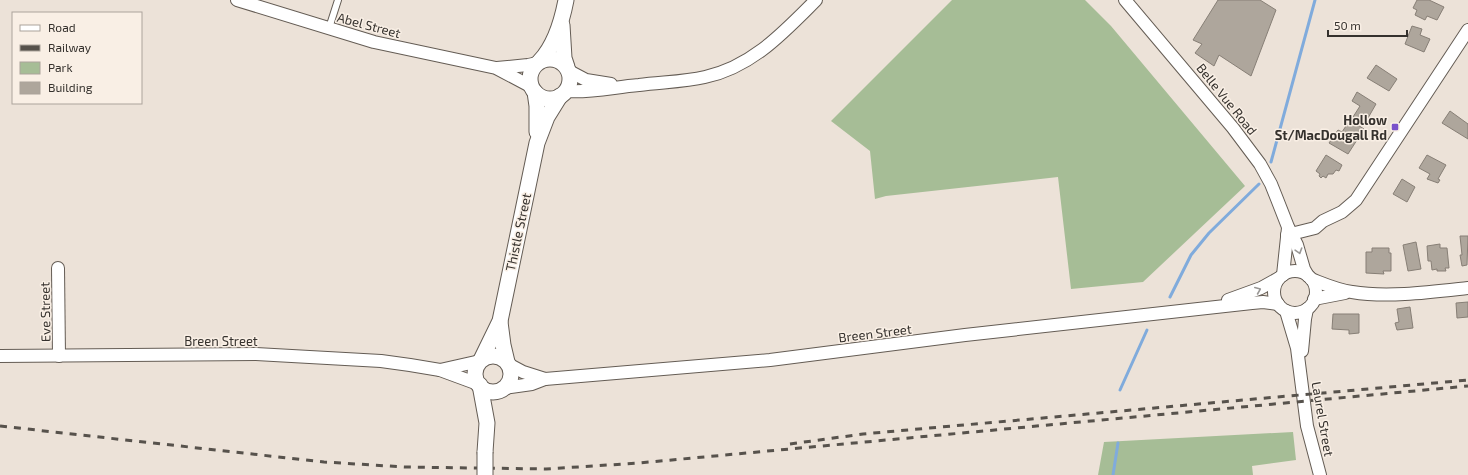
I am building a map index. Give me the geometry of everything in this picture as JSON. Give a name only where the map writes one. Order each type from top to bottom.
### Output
[{"type":"street","name":"Abel Street","points":[[237,0],[399,48],[496,68],[528,65],[539,62]]},
{"type":"street","points":[[563,94],[569,85],[570,78],[564,58],[562,20],[566,0]]},
{"type":"street","points":[[562,20],[544,56],[533,68],[531,74],[530,80],[534,89],[541,96],[547,99],[563,94],[706,77],[738,66],[766,48],[816,0]]},
{"type":"street","name":"Belle Vue Road","points":[[1126,0],[1243,141],[1271,184],[1289,232],[1309,277]]},
{"type":"street","points":[[1289,232],[1315,228],[1323,221],[1349,207],[1364,189],[1466,36]]},
{"type":"street","points":[[539,62],[552,59],[563,63],[568,69],[586,80],[626,86]]},
{"type":"street","name":"Abel Street","points":[[496,68],[534,89]]},
{"type":"street","name":"Thistle Street","points":[[534,89],[537,108],[537,143]]},
{"type":"street","name":"Thistle Street","points":[[481,361],[500,321],[537,143],[547,117],[563,94]]},
{"type":"street","name":"Belle Vue Road","points":[[1281,276],[1289,232]]},
{"type":"street","name":"Eve Street","points":[[58,268],[59,356]]},
{"type":"street","points":[[1309,277],[1316,292],[1314,299],[1307,309],[1297,313],[1282,307],[1275,298],[1274,291],[1276,284],[1281,276],[1296,271],[1334,288],[1352,292],[1402,294],[1468,288]]},
{"type":"street","name":"Breen Street","points":[[1208,307],[1261,288],[1281,276]]},
{"type":"street","points":[[1314,299],[1352,292]]},
{"type":"street","name":"Breen Street","points":[[508,363],[523,372],[545,378],[770,360],[1208,307],[1263,302],[1282,307]]},
{"type":"street","name":"Laurel Street","points":[[1282,307],[1297,348],[1301,367],[1307,426],[1320,475]]},
{"type":"street","name":"Laurel Street","points":[[1301,367],[1307,309]]},
{"type":"street","name":"Thistle Street","points":[[500,321],[503,344],[508,363]]},
{"type":"street","name":"Breen Street","points":[[0,356],[256,354],[381,361],[440,370],[479,385]]},
{"type":"street","points":[[484,475],[487,423],[475,372],[481,361],[492,356],[502,358],[508,363],[511,374],[508,384],[504,388],[487,423]]},
{"type":"street","name":"Breen Street","points":[[440,370],[481,361]]},
{"type":"street","name":"Breen Street","points":[[504,388],[532,384],[545,378]]},
{"type":"street","points":[[479,385],[483,389],[493,392],[504,388]]},
{"type":"lane","points":[[329,28],[338,0]]},
{"type":"green space","points":[[952,0],[1085,0],[1111,26],[1245,186],[1143,282],[1071,289],[1058,177],[886,196],[875,199],[870,151],[831,121]]},
{"type":"green space","points":[[1293,432],[1296,460],[1252,466],[1253,475],[1098,475],[1104,442]]},
{"type":"building","points":[[1218,0],[1260,0],[1276,10],[1251,76],[1219,55],[1214,66],[1195,53],[1202,44],[1193,40]]},
{"type":"building","points":[[1417,0],[1429,0],[1444,7],[1437,20],[1427,16],[1425,20],[1415,15],[1417,10],[1413,8]]},
{"type":"building","points":[[1412,26],[1422,29],[1420,35],[1430,39],[1424,52],[1405,44]]},
{"type":"building","points":[[1376,65],[1397,79],[1389,91],[1367,78]]},
{"type":"building","points":[[1357,92],[1376,104],[1364,125],[1353,117],[1360,106],[1352,101]]},
{"type":"building","points":[[1450,111],[1468,124],[1468,139],[1442,123]]},
{"type":"building","points":[[1350,120],[1364,129],[1348,154],[1329,143],[1338,130],[1342,132]]},
{"type":"building","points":[[1326,155],[1342,165],[1339,171],[1336,170],[1333,174],[1328,174],[1326,178],[1323,176],[1321,178],[1319,176],[1320,174],[1316,171]]},
{"type":"building","points":[[1427,155],[1446,165],[1438,179],[1440,180],[1438,183],[1427,179],[1430,174],[1419,168]]},
{"type":"building","points":[[1402,179],[1415,187],[1407,202],[1393,194]]},
{"type":"building","points":[[1460,236],[1468,236],[1467,265],[1462,266],[1460,255],[1462,255]]},
{"type":"building","points":[[1416,242],[1421,269],[1408,271],[1403,245]]},
{"type":"building","points":[[1440,244],[1440,248],[1447,248],[1449,268],[1445,268],[1446,271],[1437,271],[1437,269],[1432,270],[1431,261],[1428,261],[1427,246]]},
{"type":"building","points":[[1372,248],[1389,248],[1389,253],[1391,253],[1391,271],[1383,271],[1384,274],[1366,273],[1366,252],[1372,252]]},
{"type":"building","points":[[1468,302],[1468,317],[1457,318],[1456,303]]},
{"type":"building","points":[[1410,307],[1413,328],[1397,330],[1395,323],[1399,322],[1397,309]]},
{"type":"building","points":[[1333,314],[1359,314],[1359,333],[1349,334],[1349,330],[1332,329]]},
{"type":"waterway","points":[[1271,162],[1315,0]]},
{"type":"waterway","points":[[1170,297],[1191,255],[1209,233],[1259,184]]},
{"type":"waterway","points":[[1120,390],[1147,330]]},
{"type":"waterway","points":[[1113,475],[1118,443]]},
{"type":"railway","points":[[790,444],[863,434],[1468,380]]},
{"type":"railway","points":[[0,426],[324,462],[405,467],[546,469],[639,463],[1468,386]]},
{"type":"place","name":"Hollow St/MacDougall Rd","points":[[1395,127]]}]
